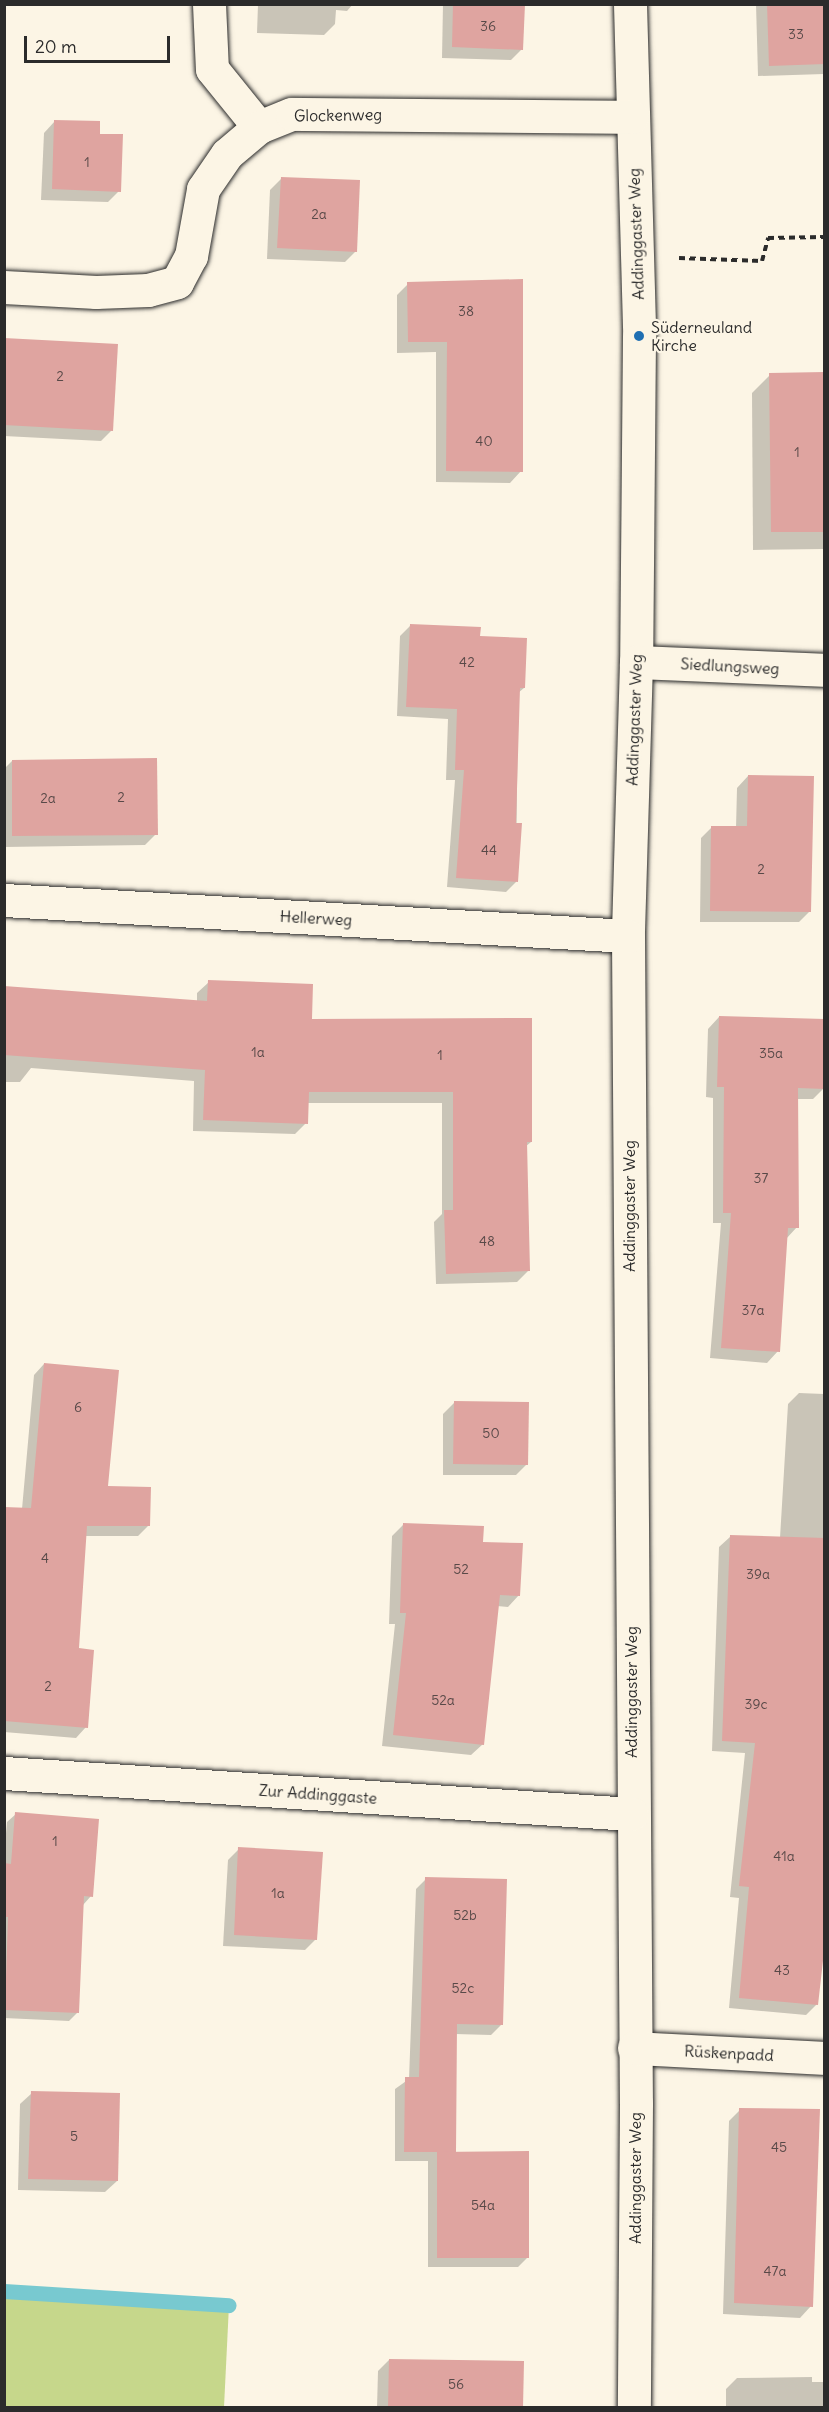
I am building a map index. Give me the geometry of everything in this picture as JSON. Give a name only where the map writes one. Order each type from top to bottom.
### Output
[{"type":"street","points":[[209,4],[212,69],[259,127]]},
{"type":"street","name":"Addinggaster Weg","points":[[630,4],[636,256],[636,662],[628,936],[634,2408]]},
{"type":"street","name":"Glockenweg","points":[[4,287],[96,292],[148,290],[177,282],[191,256],[203,189],[227,154],[259,127],[292,114],[632,117]]},
{"type":"street","name":"Siedlungsweg","points":[[636,662],[825,670]]},
{"type":"street","name":"Hellerweg","points":[[4,900],[628,936]]},
{"type":"street","name":"Zur Addinggaste","points":[[4,1773],[632,1814]]},
{"type":"street","name":"Rüskenpadd","points":[[634,2048],[825,2058]]},
{"type":"path","points":[[636,256],[762,261],[768,237],[825,237]]},
{"type":"green space","points":[[4,2292],[229,2305],[224,2407],[5,2407]]},
{"type":"building","points":[[453,4],[525,4],[523,50],[452,47]]},
{"type":"building","points":[[767,4],[825,4],[825,64],[769,66]]},
{"type":"building","points":[[54,120],[100,121],[100,134],[123,134],[121,192],[52,189]]},
{"type":"building","points":[[281,177],[360,180],[357,252],[277,248]]},
{"type":"building","points":[[523,279],[523,472],[446,471],[447,342],[408,342],[407,282]]},
{"type":"building","points":[[4,338],[118,344],[113,431],[4,425]]},
{"type":"building","points":[[825,372],[825,532],[771,532],[769,373]]},
{"type":"building","points":[[410,624],[481,627],[480,636],[527,638],[525,688],[520,688],[516,823],[522,823],[518,882],[456,878],[464,770],[455,770],[457,709],[406,707]]},
{"type":"building","points":[[157,758],[158,835],[12,836],[12,760]]},
{"type":"building","points":[[748,775],[814,776],[811,912],[710,911],[711,826],[747,826]]},
{"type":"building","points":[[208,980],[313,984],[312,1019],[532,1018],[532,1142],[527,1142],[530,1271],[446,1274],[444,1210],[453,1210],[453,1092],[309,1092],[308,1124],[203,1120],[205,1070],[4,1055],[4,986],[207,1001]]},
{"type":"building","points":[[719,1016],[825,1019],[825,1089],[798,1088],[799,1228],[788,1228],[780,1352],[721,1348],[731,1213],[723,1213],[724,1087],[717,1087]]},
{"type":"building","points":[[44,1363],[119,1370],[108,1486],[151,1487],[150,1526],[87,1526],[79,1648],[94,1650],[88,1728],[4,1721],[4,1507],[31,1508]]},
{"type":"building","points":[[454,1401],[529,1402],[528,1465],[453,1464]]},
{"type":"building","points":[[403,1523],[484,1526],[483,1542],[523,1543],[520,1596],[500,1595],[484,1745],[393,1735],[406,1613],[400,1613]]},
{"type":"building","points":[[730,1535],[825,1538],[825,1943],[818,2005],[739,1998],[749,1887],[739,1886],[755,1743],[722,1741]]},
{"type":"building","points":[[15,1812],[99,1819],[93,1897],[84,1896],[79,2013],[5,2010],[8,1917],[4,1917],[4,1863],[11,1864]]},
{"type":"building","points":[[238,1847],[323,1852],[317,1940],[234,1935]]},
{"type":"building","points":[[425,1877],[507,1879],[503,2025],[457,2024],[456,2152],[404,2152],[405,2077],[419,2077]]},
{"type":"building","points":[[31,2091],[120,2093],[118,2181],[28,2179]]},
{"type":"building","points":[[739,2108],[820,2109],[813,2307],[734,2303]]},
{"type":"building","points":[[529,2151],[529,2258],[437,2258],[437,2152]]},
{"type":"building","points":[[389,2359],[524,2361],[523,2408],[388,2408]]},
{"type":"waterway","points":[[4,2291],[229,2305]]},
{"type":"place","name":"Süderneuland Kirche","points":[[639,336]]}]
